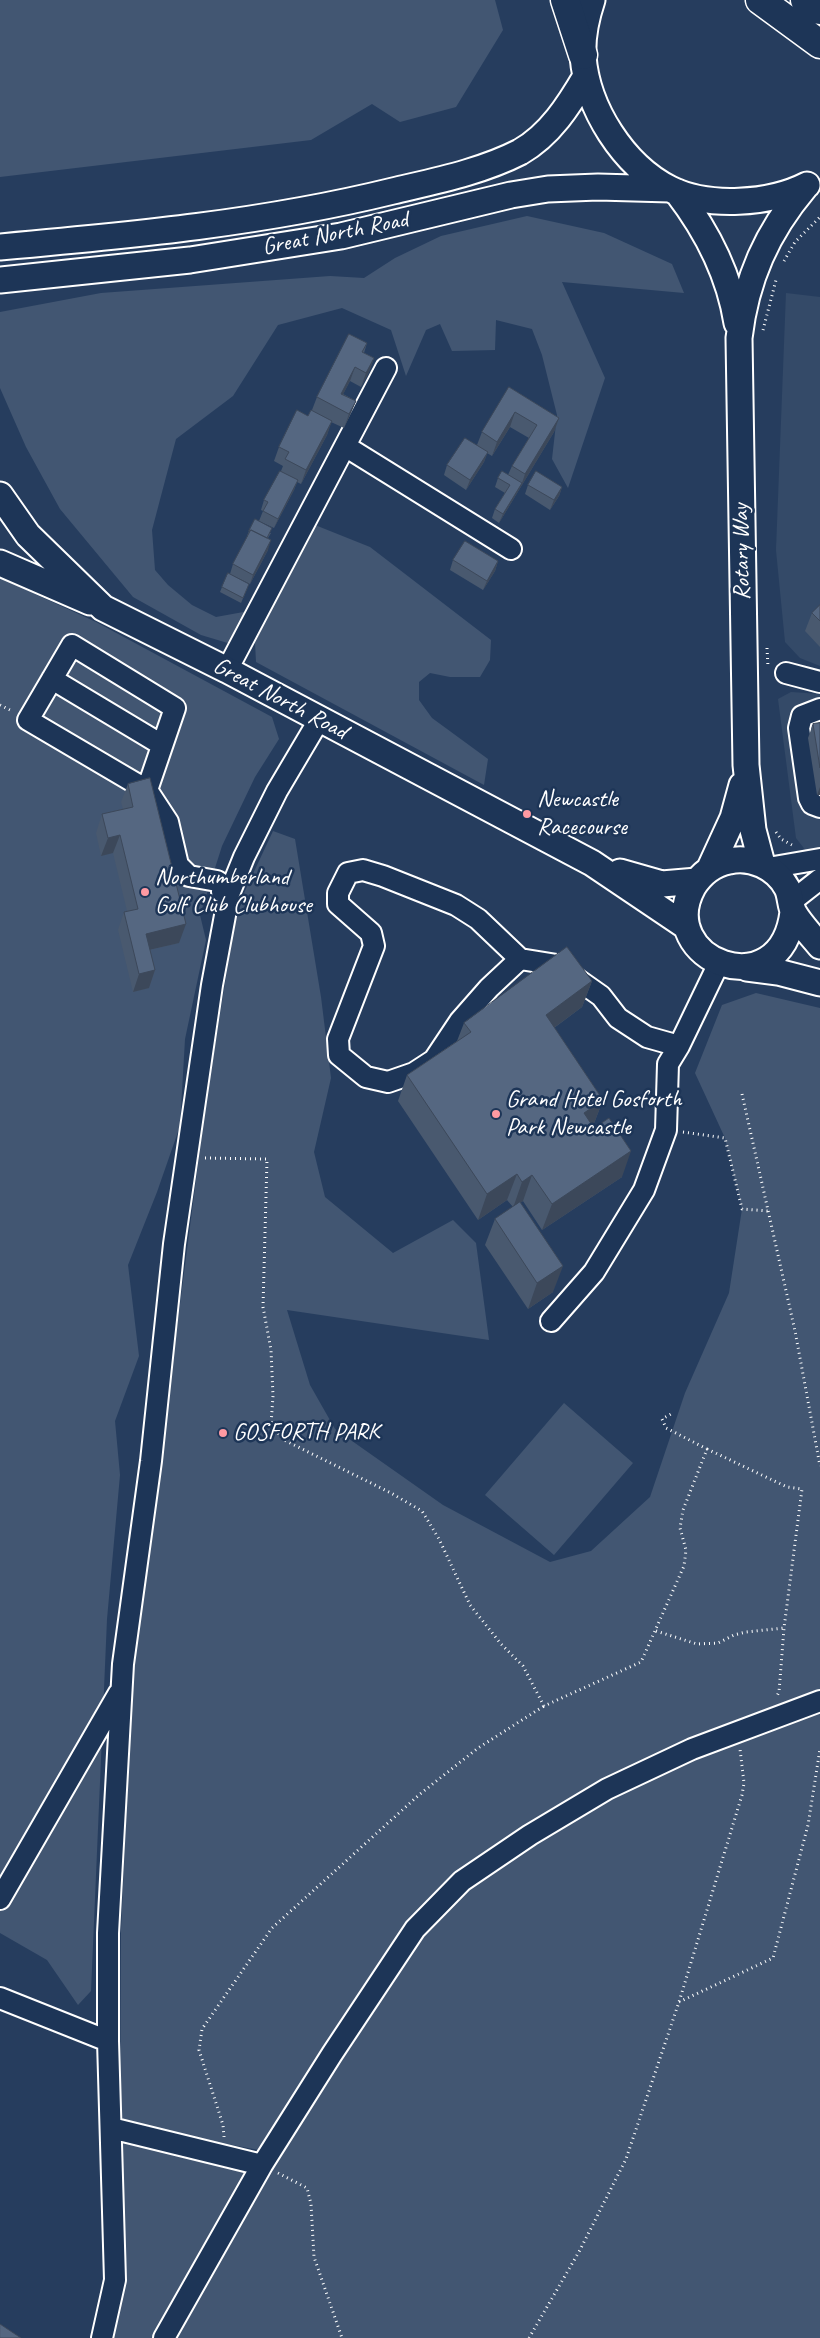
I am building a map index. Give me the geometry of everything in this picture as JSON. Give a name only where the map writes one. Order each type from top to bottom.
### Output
[{"type":"highway","points":[[566,0],[584,65]]},
{"type":"highway","points":[[760,0],[820,44]]},
{"type":"highway","points":[[805,0],[820,10]]},
{"type":"main road","points":[[592,0],[585,22],[584,65],[598,111],[608,130],[643,172],[673,190],[702,198],[728,201],[755,200],[780,195],[813,182]]},
{"type":"main road","name":"Great North Road","points":[[0,248],[184,230],[328,206],[423,184],[488,166],[520,151],[543,135],[572,100],[584,65]]},
{"type":"main road","name":"Rotary Way","points":[[765,866],[753,830],[746,765],[751,338],[747,290],[758,260],[776,224],[813,182]]},
{"type":"main road","name":"Great North Road","points":[[0,280],[190,260],[332,237],[511,195],[548,189],[598,187],[673,190]]},
{"type":"main road","name":"Rotary Way","points":[[673,190],[703,228],[719,260],[751,338]]},
{"type":"main road","name":"Great North Road","points":[[0,496],[28,535],[103,608],[227,670],[592,862],[687,927]]},
{"type":"main road","points":[[0,563],[103,608]]},
{"type":"main road","name":"Rotary Way","points":[[704,875],[733,818],[746,765]]},
{"type":"main road","points":[[820,946],[793,906],[779,877],[765,866],[735,860],[704,875],[687,903],[687,927],[699,949],[719,964],[778,972],[820,983]]},
{"type":"main road","name":"Great North Road","points":[[592,862],[662,884],[704,875]]},
{"type":"main road","points":[[744,967],[760,964],[774,955],[785,943],[791,928],[793,906]]},
{"type":"street","points":[[227,670],[386,368]]},
{"type":"street","points":[[345,446],[510,548]]},
{"type":"street","points":[[147,790],[175,708],[72,645],[28,720],[147,790],[168,822],[178,865],[189,876],[217,881],[223,885],[222,892],[229,894]]},
{"type":"street","points":[[777,674],[820,682]]},
{"type":"street","points":[[52,679],[162,745]]},
{"type":"street","points":[[820,709],[802,716],[799,728],[809,798],[812,804],[820,806]]},
{"type":"street","points":[[102,2338],[115,2280],[108,2041],[108,1933],[121,1690],[151,1461],[174,1244],[212,984],[229,894],[244,857],[277,791],[319,720]]},
{"type":"street","points":[[765,866],[817,866]]},
{"type":"street","points":[[793,906],[817,866]]},
{"type":"street","points":[[520,959],[489,988],[460,1021],[434,1060],[414,1073],[388,1082],[373,1079],[366,1077],[339,1055],[338,1039],[374,946],[371,933],[355,921],[338,904],[338,893],[348,873],[363,870],[456,905],[478,919],[520,959],[557,965],[601,996],[618,1018],[647,1037],[679,1046]]},
{"type":"street","points":[[551,1322],[594,1272],[644,1190],[666,1130],[668,1064],[679,1046],[719,964]]},
{"type":"street","points":[[0,1898],[121,1690]]},
{"type":"street","points":[[164,2338],[262,2165],[332,2054],[415,1929],[462,1881],[530,1835],[607,1789],[692,1749],[820,1701]]},
{"type":"street","points":[[0,1998],[108,2041]]},
{"type":"street","points":[[111,2128],[262,2165]]},
{"type":"path","points":[[782,264],[795,242],[820,217]]},
{"type":"path","points":[[751,338],[778,272]]},
{"type":"path","points":[[766,639],[777,674]]},
{"type":"path","points":[[753,830],[774,829],[781,839],[792,845],[803,846],[817,866]]},
{"type":"path","points":[[742,1094],[795,1331],[820,1466]]},
{"type":"path","points":[[666,1130],[725,1138],[742,1209],[768,1211]]},
{"type":"path","points":[[187,1158],[232,1157],[267,1159],[263,1307],[271,1350],[273,1396],[271,1425],[284,1440],[391,1493],[422,1511],[439,1540],[470,1604],[500,1644],[523,1666],[544,1706]]},
{"type":"path","points":[[671,1414],[662,1420],[666,1428],[787,1487],[802,1489],[784,1628],[779,1692],[772,1704]]},
{"type":"path","points":[[226,2156],[223,2125],[199,2050],[202,2030],[272,1928],[420,1794],[478,1748],[544,1706],[641,1662],[684,1566],[686,1550],[680,1528],[683,1510],[708,1449]]},
{"type":"path","points":[[656,1631],[697,1644],[718,1644],[734,1635],[746,1632],[784,1628]]},
{"type":"path","points":[[529,2338],[580,2250],[626,2159],[679,2002],[742,1795],[744,1783],[738,1732]]},
{"type":"path","points":[[679,2002],[773,1958],[808,1825],[820,1749]]},
{"type":"path","points":[[262,2165],[307,2188],[311,2204],[314,2257],[342,2338]]},
{"type":"shaded area","points":[[0,0],[495,0],[503,30],[456,107],[400,122],[372,104],[311,140],[0,177]]},
{"type":"shaded area","points":[[527,216],[604,233],[672,264],[684,293],[562,282],[605,378],[568,488],[552,459],[557,415],[542,355],[532,329],[496,320],[495,350],[452,351],[440,324],[426,330],[406,376],[391,330],[342,308],[278,325],[233,396],[176,439],[152,530],[155,570],[168,585],[192,605],[216,617],[249,611],[231,644],[201,635],[133,597],[60,509],[26,447],[0,388],[0,312],[101,293],[330,276],[364,278],[395,258],[441,236]]},
{"type":"shaded area","points":[[786,293],[820,297],[820,666],[800,658],[785,642],[776,550]]},
{"type":"shaded area","points":[[315,525],[370,547],[491,640],[490,660],[480,677],[450,677],[430,673],[419,682],[419,700],[432,718],[488,759],[484,785],[256,662],[255,642]]},
{"type":"shaded area","points":[[0,578],[96,622],[272,717],[279,739],[255,777],[222,846],[200,915],[206,940],[185,1039],[180,1126],[157,1192],[128,1265],[139,1356],[115,1421],[120,1475],[107,1619],[91,1991],[78,2005],[47,1960],[0,1933]]},
{"type":"shaded area","points":[[791,692],[820,694],[820,869],[796,838],[778,699]]},
{"type":"shaded area","points":[[273,831],[295,839],[321,997],[331,1078],[314,1152],[325,1197],[393,1253],[453,1220],[476,1243],[489,1340],[287,1310],[310,1385],[335,1429],[443,1505],[550,1562],[591,1551],[650,1497],[685,1393],[729,1293],[742,1209],[725,1138],[695,1073],[722,1005],[756,993],[820,1008],[820,2338],[112,2338],[117,2134],[249,2167],[259,2150],[120,2124],[121,1929],[133,1670],[206,1102],[237,908]]},
{"type":"shaded area","points":[[564,1403],[633,1463],[554,1555],[485,1495]]},
{"type":"building","points":[[349,334],[367,343],[362,352],[374,358],[366,373],[355,367],[341,394],[356,401],[349,414],[317,397]]},
{"type":"building","points":[[509,387],[559,418],[525,474],[512,466],[537,425],[515,412],[497,442],[482,432]]},
{"type":"building","points":[[297,410],[308,416],[311,410],[332,421],[306,470],[285,459],[289,452],[279,447]]},
{"type":"building","points":[[465,438],[488,452],[470,480],[447,465]]},
{"type":"building","points":[[280,471],[298,480],[278,519],[263,511],[268,502],[264,500]]},
{"type":"building","points":[[502,471],[522,483],[503,514],[495,509],[510,485],[498,478]]},
{"type":"building","points":[[536,471],[562,487],[554,500],[528,485]]},
{"type":"building","points":[[255,519],[272,528],[267,538],[251,530],[249,531]]},
{"type":"building","points":[[251,530],[271,540],[253,575],[233,564]]},
{"type":"building","points":[[465,541],[498,561],[487,581],[453,560]]},
{"type":"building","points":[[228,573],[249,584],[243,598],[222,587]]},
{"type":"building","points":[[820,605],[820,621],[812,613]]},
{"type":"building","points":[[820,723],[820,768],[813,724]]},
{"type":"building","name":"Northumberland Golf Club Clubhouse","points":[[150,778],[186,924],[146,934],[155,970],[139,974],[124,912],[138,909],[120,835],[108,838],[102,814],[133,807],[128,784]]},
{"type":"building","name":"Grand Hotel Gosforth Park Newcastle","points":[[567,947],[592,981],[546,1015],[603,1100],[584,1113],[594,1128],[609,1118],[631,1151],[552,1204],[532,1175],[522,1182],[517,1174],[487,1194],[407,1075],[471,1032],[464,1023]]},
{"type":"building","points":[[520,1202],[563,1266],[537,1283],[495,1219]]},
{"type":"building","points":[[0,2324],[21,2338],[0,2338]]},
{"type":"place","name":"Newcastle Racecourse","points":[[527,814]]},
{"type":"place","name":"Northumberland Golf Club Clubhouse","points":[[145,892]]},
{"type":"place","name":"Grand Hotel Gosforth Park Newcastle","points":[[496,1114]]},
{"type":"place","name":"GOSFORTH PARK","points":[[223,1433]]}]
